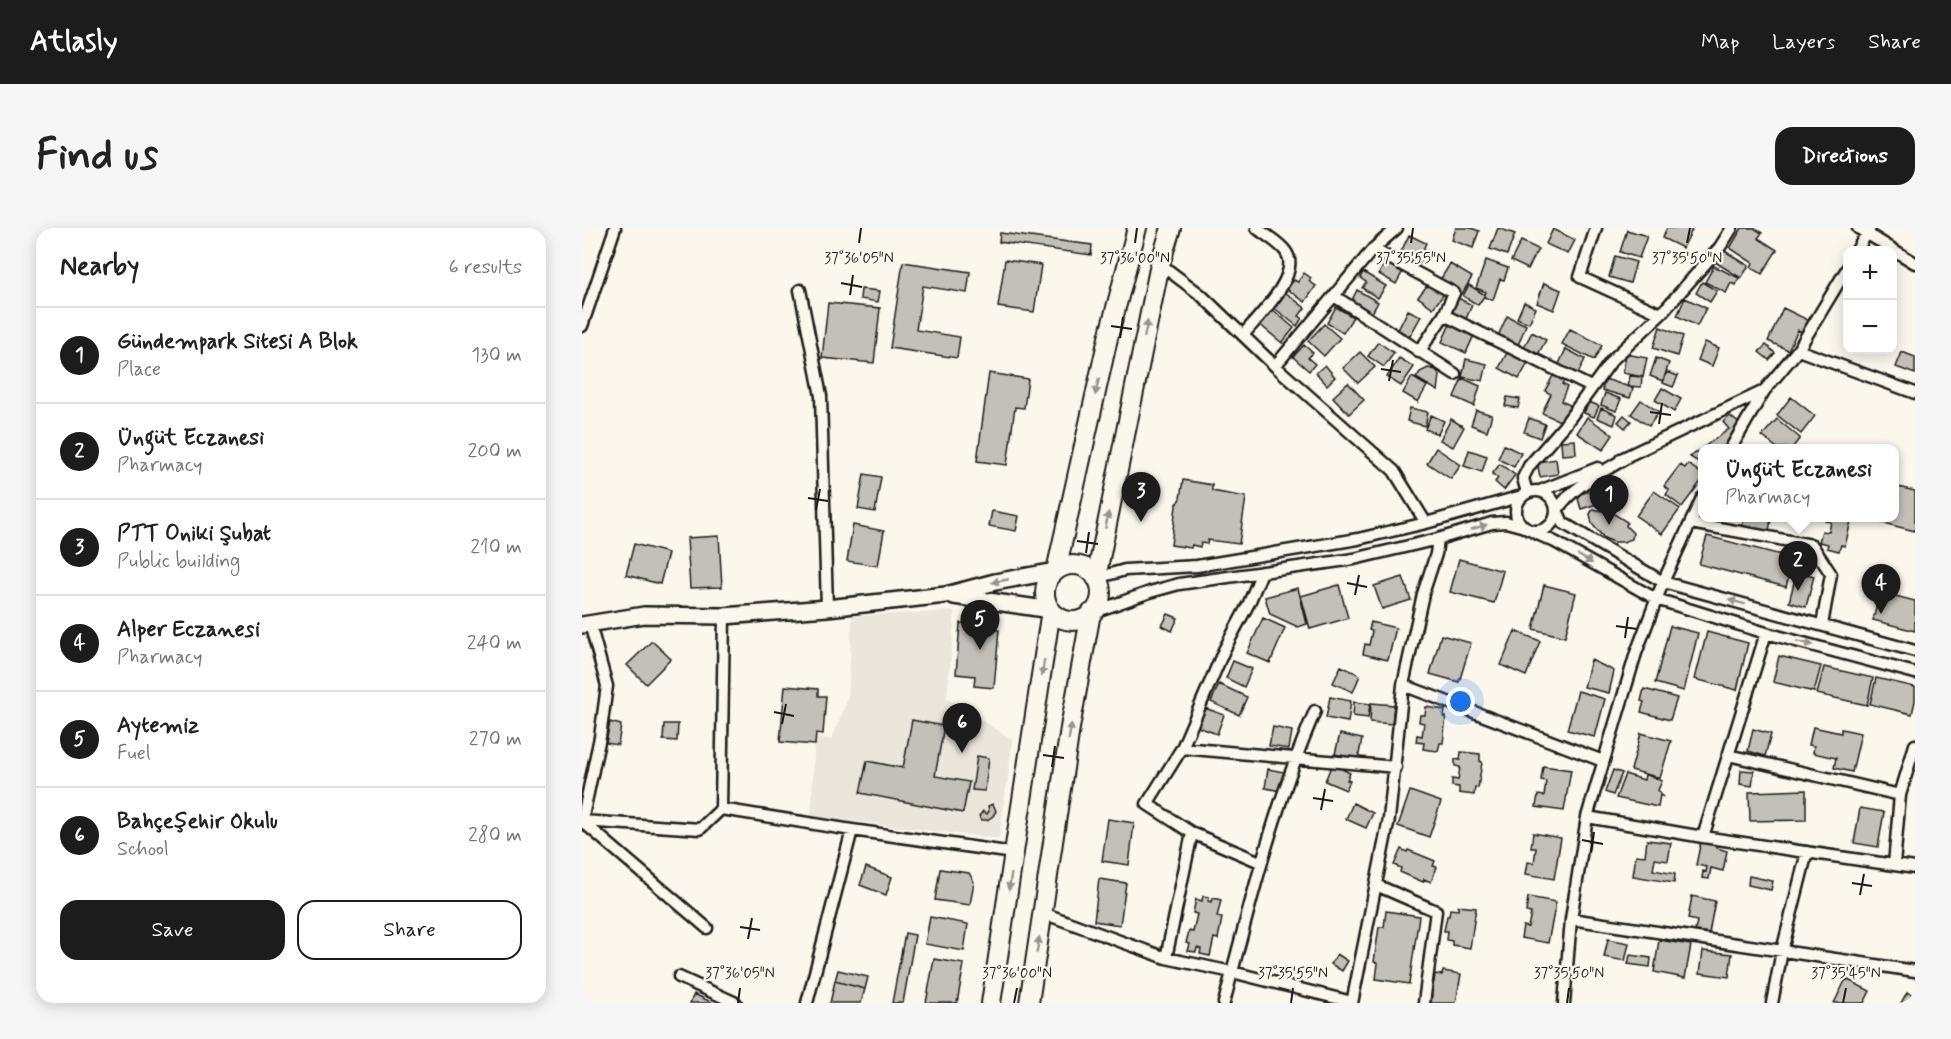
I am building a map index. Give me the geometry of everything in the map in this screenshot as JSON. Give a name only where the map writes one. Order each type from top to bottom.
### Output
[{"type":"main road","points":[[1056,571],[1108,338],[1137,228]]},
{"type":"main road","points":[[1029,1003],[1070,729],[1091,614],[1098,604],[1100,595],[1096,578],[1160,264],[1171,228]]},
{"type":"main road","points":[[1091,614],[1079,620],[1062,619],[1051,610],[1045,597],[1046,587],[1049,578],[1056,571],[1074,565],[1090,571],[1096,578]]},
{"type":"main road","points":[[991,1003],[1051,610]]},
{"type":"street","points":[[582,326],[615,228]]},
{"type":"street","points":[[1243,334],[1286,282],[1290,264],[1287,252],[1257,228]]},
{"type":"street","points":[[1275,366],[1373,249],[1397,228]]},
{"type":"street","points":[[1596,228],[1580,277],[1661,314]]},
{"type":"street","points":[[1521,526],[1516,508],[1525,494],[1523,478],[1529,466],[1564,426],[1612,360],[1661,314],[1720,247],[1732,228]]},
{"type":"street","points":[[1859,246],[1865,230],[1915,263]]},
{"type":"street","points":[[1373,249],[1454,293],[1444,315],[1419,352]]},
{"type":"street","points":[[1160,264],[1201,294],[1275,366],[1394,471],[1426,523]]},
{"type":"street","points":[[1733,444],[1764,391],[1798,350],[1843,275]]},
{"type":"street","points":[[800,290],[821,396],[827,608]]},
{"type":"street","points":[[1334,296],[1455,374]]},
{"type":"street","points":[[1444,315],[1591,387]]},
{"type":"street","points":[[1798,350],[1915,393]]},
{"type":"street","points":[[1533,532],[1547,529],[1556,517],[1557,510],[1564,499],[1587,481],[1626,458],[1764,391]]},
{"type":"street","points":[[1096,578],[1125,570],[1197,566],[1358,539],[1426,523],[1540,491],[1626,458]]},
{"type":"street","points":[[1540,491],[1552,497],[1563,523],[1663,582],[1915,651]]},
{"type":"street","points":[[1564,1003],[1571,919],[1587,817],[1636,653],[1663,582],[1698,507]]},
{"type":"street","points":[[1091,614],[1179,584],[1354,559],[1438,539],[1492,523],[1506,522],[1521,526],[1555,542],[1656,599],[1766,633],[1915,673]]},
{"type":"street","points":[[1691,523],[1812,545],[1831,574],[1822,625]]},
{"type":"street","points":[[1043,913],[1166,958],[1352,1002],[1389,819],[1403,685],[1438,539]]},
{"type":"street","points":[[582,821],[608,686],[586,625],[644,615],[724,616],[946,595],[995,582],[1056,571]]},
{"type":"street","points":[[1260,862],[1192,833],[1147,804],[1182,748],[1224,650],[1250,603],[1262,572]]},
{"type":"street","points":[[946,595],[1051,610]]},
{"type":"street","points":[[582,821],[700,829],[721,809],[724,616]]},
{"type":"street","points":[[1703,837],[1766,633]]},
{"type":"street","points":[[1403,685],[1603,761]]},
{"type":"street","points":[[1224,1003],[1260,862],[1294,759],[1315,711]]},
{"type":"street","points":[[1894,865],[1900,795],[1915,744]]},
{"type":"street","points":[[1182,748],[1396,767]]},
{"type":"street","points":[[1728,755],[1900,795]]},
{"type":"street","points":[[721,809],[1014,852]]},
{"type":"street","points":[[1587,817],[1703,837],[1915,868]]},
{"type":"street","points":[[582,821],[707,928]]},
{"type":"street","points":[[807,1003],[852,830]]},
{"type":"street","points":[[1166,958],[1192,833]]},
{"type":"street","points":[[1772,1003],[1782,951],[1807,852]]},
{"type":"street","points":[[1376,885],[1436,911],[1424,1003]]},
{"type":"street","points":[[1571,919],[1915,971]]},
{"type":"street","points":[[679,977],[736,1003]]},
{"type":"shaded area","points":[[955,611],[947,698],[1013,740],[999,839],[811,816],[815,738],[832,739],[848,698],[852,616]]},
{"type":"building","points":[[1456,228],[1471,228],[1479,231],[1473,248],[1452,240]]},
{"type":"building","points":[[1498,228],[1515,234],[1507,255],[1490,249]]},
{"type":"building","points":[[1667,228],[1692,230],[1683,248],[1662,238]]},
{"type":"building","points":[[1742,228],[1754,228],[1762,233],[1758,238],[1777,250],[1762,274],[1751,267],[1753,263],[1730,248]]},
{"type":"building","points":[[1553,229],[1575,240],[1568,254],[1546,244]]},
{"type":"building","points":[[1627,230],[1647,236],[1639,258],[1620,252]]},
{"type":"building","points":[[1000,233],[1092,245],[1091,255],[999,242]]},
{"type":"building","points":[[1409,235],[1426,243],[1423,250],[1428,252],[1422,264],[1400,254]]},
{"type":"building","points":[[1521,241],[1538,249],[1528,269],[1511,261]]},
{"type":"building","points":[[1723,250],[1749,266],[1741,278],[1715,262]]},
{"type":"building","points":[[1615,256],[1636,262],[1630,283],[1609,277]]},
{"type":"building","points":[[1387,259],[1404,269],[1396,284],[1379,274]]},
{"type":"building","points":[[1005,260],[1041,265],[1034,312],[998,307]]},
{"type":"building","points":[[1486,260],[1508,268],[1504,280],[1500,279],[1493,300],[1484,297],[1486,292],[1476,288]]},
{"type":"building","points":[[903,262],[970,272],[967,293],[923,286],[916,330],[960,337],[957,358],[890,348]]},
{"type":"building","points":[[1450,264],[1472,277],[1462,294],[1440,280]]},
{"type":"building","points":[[1714,266],[1739,278],[1736,285],[1731,283],[1726,293],[1705,282]]},
{"type":"building","points":[[1363,272],[1386,286],[1378,298],[1362,288],[1366,282],[1360,278]]},
{"type":"building","points":[[1304,273],[1316,286],[1305,302],[1287,289],[1294,280],[1298,282]]},
{"type":"building","points":[[1430,282],[1445,293],[1433,308],[1418,297]]},
{"type":"building","points":[[1702,282],[1717,291],[1710,302],[1696,293]]},
{"type":"building","points":[[1544,283],[1561,290],[1554,310],[1537,303]]},
{"type":"building","points":[[1469,285],[1485,295],[1478,305],[1463,296]]},
{"type":"building","points":[[861,289],[880,291],[878,302],[860,299]]},
{"type":"building","points":[[1357,290],[1378,302],[1372,313],[1351,302]]},
{"type":"building","points":[[1285,292],[1305,308],[1299,316],[1302,318],[1297,326],[1273,307]]},
{"type":"building","points":[[1456,297],[1472,305],[1465,321],[1449,313]]},
{"type":"building","points":[[1685,298],[1706,308],[1697,326],[1677,316]]},
{"type":"building","points":[[1524,302],[1536,308],[1529,323],[1517,318]]},
{"type":"building","points":[[828,303],[880,308],[874,363],[822,358]]},
{"type":"building","points":[[1336,307],[1353,317],[1343,333],[1327,323]]},
{"type":"building","points":[[1783,308],[1810,321],[1804,333],[1798,330],[1788,350],[1768,341]]},
{"type":"building","points":[[1272,309],[1294,328],[1282,343],[1259,324]]},
{"type":"building","points":[[1408,310],[1421,316],[1410,336],[1398,330]]},
{"type":"building","points":[[1507,316],[1526,325],[1518,345],[1498,336]]},
{"type":"building","points":[[1324,324],[1340,338],[1324,356],[1308,341]]},
{"type":"building","points":[[1450,324],[1474,335],[1466,353],[1442,342]]},
{"type":"building","points":[[1660,327],[1683,336],[1677,356],[1653,348]]},
{"type":"building","points":[[1570,329],[1602,345],[1594,360],[1562,344]]},
{"type":"building","points":[[1532,332],[1546,340],[1537,356],[1523,349]]},
{"type":"building","points":[[1378,342],[1394,353],[1384,367],[1368,356]]},
{"type":"building","points":[[1705,342],[1719,348],[1712,366],[1698,360]]},
{"type":"building","points":[[1304,345],[1313,353],[1308,358],[1315,364],[1309,371],[1293,357]]},
{"type":"building","points":[[1766,345],[1775,353],[1769,360],[1759,352]]},
{"type":"building","points":[[1566,349],[1585,359],[1577,376],[1558,366]]},
{"type":"building","points":[[1508,351],[1528,363],[1519,379],[1499,368]]},
{"type":"building","points":[[1360,352],[1375,367],[1358,383],[1343,368]]},
{"type":"building","points":[[1902,352],[1915,357],[1915,374],[1896,367]]},
{"type":"building","points":[[1626,354],[1647,358],[1643,377],[1623,373]]},
{"type":"building","points":[[1399,358],[1414,367],[1401,386],[1387,377]]},
{"type":"building","points":[[1656,358],[1669,363],[1663,381],[1650,376]]},
{"type":"building","points":[[1466,359],[1487,364],[1483,381],[1462,377]]},
{"type":"building","points":[[1325,365],[1335,377],[1327,385],[1316,373]]},
{"type":"building","points":[[1428,368],[1436,370],[1440,375],[1438,391],[1416,378],[1420,372]]},
{"type":"building","points":[[1555,372],[1566,378],[1562,384],[1567,387],[1561,401],[1570,405],[1562,422],[1542,413],[1551,394],[1545,391]]},
{"type":"building","points":[[1667,372],[1678,376],[1673,387],[1663,383]]},
{"type":"building","points":[[989,373],[1028,379],[1024,408],[1015,407],[1007,465],[977,461]]},
{"type":"building","points":[[1630,376],[1642,377],[1641,387],[1628,386]]},
{"type":"building","points":[[1412,377],[1427,386],[1418,402],[1403,393]]},
{"type":"building","points":[[1462,378],[1480,386],[1474,406],[1454,397]]},
{"type":"building","points":[[1605,379],[1633,388],[1630,398],[1602,390]]},
{"type":"building","points":[[1348,383],[1364,400],[1349,414],[1333,397]]},
{"type":"building","points":[[1662,388],[1681,399],[1674,412],[1655,400]]},
{"type":"building","points":[[1605,393],[1621,399],[1616,411],[1601,405]]},
{"type":"building","points":[[1507,397],[1520,399],[1518,408],[1505,406]]},
{"type":"building","points":[[1791,397],[1815,416],[1801,434],[1777,415]]},
{"type":"building","points":[[1641,400],[1659,412],[1649,426],[1631,414]]},
{"type":"building","points":[[1589,402],[1599,406],[1594,417],[1584,413]]},
{"type":"building","points":[[1410,408],[1428,412],[1425,426],[1407,421]]},
{"type":"building","points":[[1601,408],[1617,415],[1614,425],[1597,418]]},
{"type":"building","points":[[1476,410],[1492,415],[1487,431],[1471,425]]},
{"type":"building","points":[[1431,415],[1444,421],[1438,434],[1425,429]]},
{"type":"building","points":[[1624,415],[1631,421],[1625,428],[1618,422]]},
{"type":"building","points":[[1730,416],[1741,425],[1728,444],[1708,444],[1729,429],[1723,422]]},
{"type":"building","points":[[1587,417],[1613,435],[1603,450],[1577,433]]},
{"type":"building","points":[[1529,418],[1545,424],[1540,438],[1524,432]]},
{"type":"building","points":[[1451,419],[1464,427],[1453,447],[1440,440]]},
{"type":"building","points":[[1777,419],[1800,438],[1795,444],[1772,444],[1762,436]]},
{"type":"building","points":[[1575,440],[1576,454],[1562,455],[1561,441]]},
{"type":"building","points":[[1504,445],[1521,453],[1514,467],[1498,459]]},
{"type":"building","points":[[1436,448],[1461,465],[1451,479],[1427,463]]},
{"type":"building","points":[[1469,450],[1487,456],[1482,472],[1464,466]]},
{"type":"building","points":[[1698,451],[1698,462],[1690,457]]},
{"type":"building","points":[[1556,459],[1558,474],[1540,477],[1537,462]]},
{"type":"building","points":[[1500,464],[1515,475],[1504,490],[1495,482],[1498,478],[1492,474]]},
{"type":"building","points":[[1688,464],[1698,471],[1698,485],[1682,507],[1666,495],[1669,490],[1664,486],[1680,465],[1685,468]]},
{"type":"building","points":[[864,474],[881,477],[875,512],[858,509]]},
{"type":"building","points":[[1183,480],[1212,485],[1212,491],[1246,497],[1239,544],[1208,540],[1207,544],[1201,543],[1200,547],[1171,545],[1176,506]]},
{"type":"building","points":[[1606,486],[1610,500],[1581,509],[1577,495]]},
{"type":"building","points":[[1899,487],[1915,491],[1915,531],[1879,522],[1899,522]]},
{"type":"building","points":[[1654,491],[1680,509],[1662,534],[1636,516]]},
{"type":"building","points":[[1593,509],[1607,512],[1608,510],[1627,522],[1626,526],[1633,533],[1632,539],[1614,542],[1604,538],[1592,524],[1590,514]]},
{"type":"building","points":[[992,511],[1019,516],[1016,531],[989,526]]},
{"type":"building","points":[[1743,522],[1770,522],[1769,532],[1742,528]]},
{"type":"building","points":[[1831,522],[1851,522],[1845,546],[1841,545],[1839,551],[1827,548],[1828,544],[1819,542],[1822,531],[1829,532]]},
{"type":"building","points":[[853,525],[884,531],[878,566],[847,561]]},
{"type":"building","points":[[719,536],[722,587],[690,588],[687,538]]},
{"type":"building","points":[[1707,536],[1793,558],[1786,587],[1699,564]]},
{"type":"building","points":[[634,544],[668,553],[660,584],[626,575]]},
{"type":"building","points":[[1459,559],[1503,571],[1494,603],[1450,592]]},
{"type":"building","points":[[1797,571],[1814,576],[1806,607],[1789,602]]},
{"type":"building","points":[[1403,577],[1411,600],[1382,609],[1374,586]]},
{"type":"building","points":[[1339,585],[1348,618],[1310,629],[1301,596]]},
{"type":"building","points":[[1544,585],[1576,593],[1565,637],[1533,629]]},
{"type":"building","points":[[1298,588],[1307,624],[1298,627],[1270,614],[1265,597]]},
{"type":"building","points":[[1880,592],[1915,601],[1915,631],[1873,620]]},
{"type":"building","points":[[1168,614],[1178,618],[1172,631],[1162,626]]},
{"type":"building","points":[[1263,618],[1285,628],[1270,663],[1247,653]]},
{"type":"building","points":[[1371,622],[1396,628],[1388,660],[1363,654],[1365,644],[1369,645]]},
{"type":"building","points":[[960,623],[976,624],[975,628],[999,630],[994,688],[974,686],[975,676],[956,674]]},
{"type":"building","points":[[1670,626],[1698,633],[1684,691],[1655,683]]},
{"type":"building","points":[[1515,631],[1540,641],[1526,676],[1501,665]]},
{"type":"building","points":[[1707,632],[1748,643],[1737,690],[1695,679]]},
{"type":"building","points":[[1441,635],[1471,643],[1459,682],[1430,674]]},
{"type":"building","points":[[652,641],[671,659],[646,684],[627,665]]},
{"type":"building","points":[[1779,656],[1821,666],[1814,692],[1773,682]]},
{"type":"building","points":[[1591,660],[1614,671],[1609,693],[1584,687]]},
{"type":"building","points":[[1233,661],[1252,669],[1244,687],[1226,678]]},
{"type":"building","points":[[1341,666],[1360,675],[1353,692],[1333,683]]},
{"type":"building","points":[[1824,667],[1873,678],[1867,705],[1817,694]]},
{"type":"building","points":[[1876,678],[1915,687],[1912,714],[1870,704]]},
{"type":"building","points":[[1219,684],[1247,697],[1239,715],[1211,702]]},
{"type":"building","points":[[785,686],[818,689],[818,696],[826,696],[823,734],[816,733],[815,745],[780,742]]},
{"type":"building","points":[[1644,689],[1677,698],[1670,720],[1641,712]]},
{"type":"building","points":[[1578,691],[1605,699],[1595,737],[1567,730]]},
{"type":"building","points":[[1330,697],[1351,701],[1348,722],[1326,718]]},
{"type":"building","points":[[1354,702],[1370,704],[1368,718],[1353,716]]},
{"type":"building","points":[[1371,703],[1394,705],[1392,724],[1370,722]]},
{"type":"building","points":[[1426,707],[1445,710],[1443,743],[1440,743],[1438,751],[1423,749],[1424,743],[1416,742],[1417,735],[1422,736],[1424,723],[1419,722],[1420,715],[1425,715]]},
{"type":"building","points":[[1205,708],[1224,715],[1217,734],[1198,727]]},
{"type":"building","points":[[912,720],[944,726],[935,776],[969,782],[963,813],[860,793],[867,761],[903,768]]},
{"type":"building","points":[[610,722],[621,725],[618,745],[606,743]]},
{"type":"building","points":[[664,724],[678,724],[677,741],[663,740]]},
{"type":"building","points":[[1273,727],[1292,731],[1289,749],[1269,746]]},
{"type":"building","points":[[1813,727],[1841,733],[1841,729],[1861,733],[1852,772],[1834,768],[1836,758],[1813,753],[1814,746],[1809,745]]},
{"type":"building","points":[[1753,729],[1771,734],[1765,756],[1748,751]]},
{"type":"building","points":[[1641,733],[1671,741],[1660,778],[1631,770]]},
{"type":"building","points":[[1340,734],[1362,739],[1358,759],[1335,754]]},
{"type":"building","points":[[1461,752],[1480,754],[1482,762],[1478,788],[1475,787],[1474,795],[1459,793],[1459,787],[1452,786],[1452,779],[1458,780],[1460,767],[1455,766],[1455,759],[1460,760]]},
{"type":"building","points":[[977,756],[989,758],[985,791],[972,790]]},
{"type":"building","points":[[1332,764],[1350,773],[1347,780],[1350,781],[1346,790],[1325,781]]},
{"type":"building","points":[[1543,766],[1571,770],[1564,811],[1536,807],[1538,795],[1544,796],[1546,781],[1541,780]]},
{"type":"building","points":[[1268,769],[1284,772],[1281,791],[1265,788]]},
{"type":"building","points":[[1613,770],[1622,773],[1613,795],[1605,792]]},
{"type":"building","points":[[1741,770],[1754,771],[1752,786],[1740,784]]},
{"type":"building","points":[[1625,774],[1644,780],[1645,774],[1662,781],[1658,790],[1662,796],[1660,795],[1658,807],[1616,798]]},
{"type":"building","points":[[1806,790],[1806,820],[1750,821],[1749,792]]},
{"type":"building","points":[[1410,791],[1441,802],[1429,837],[1398,826]]},
{"type":"building","points":[[1353,803],[1373,813],[1366,828],[1346,819]]},
{"type":"building","points":[[993,804],[996,811],[993,816],[982,820],[979,816],[983,811],[987,814],[988,806]]},
{"type":"building","points":[[1860,808],[1884,812],[1878,847],[1854,843]]},
{"type":"building","points":[[1108,819],[1134,823],[1129,865],[1102,861]]},
{"type":"building","points":[[1533,833],[1561,838],[1554,879],[1526,874],[1528,862],[1534,863],[1536,848],[1531,848]]},
{"type":"building","points":[[1647,840],[1671,843],[1668,861],[1655,859],[1653,870],[1675,874],[1674,883],[1633,876],[1636,855],[1645,856]]},
{"type":"building","points":[[1701,841],[1717,845],[1717,848],[1727,851],[1723,871],[1711,868],[1709,879],[1702,878],[1703,871],[1706,872],[1707,867],[1696,865]]},
{"type":"building","points":[[1401,849],[1435,861],[1433,866],[1437,867],[1431,882],[1424,879],[1423,882],[1400,872],[1401,868],[1394,865]]},
{"type":"building","points":[[866,867],[892,877],[886,895],[860,885]]},
{"type":"building","points":[[940,869],[969,873],[974,882],[970,905],[935,900]]},
{"type":"building","points":[[1749,876],[1773,881],[1771,890],[1748,885]]},
{"type":"building","points":[[1099,879],[1126,883],[1120,925],[1094,921]]},
{"type":"building","points":[[1203,896],[1209,897],[1208,901],[1212,902],[1213,898],[1221,900],[1217,917],[1222,918],[1218,939],[1214,938],[1210,956],[1200,954],[1201,949],[1197,948],[1196,952],[1188,951],[1190,944],[1186,943],[1189,931],[1193,932],[1197,914],[1193,913],[1196,899],[1202,901]]},
{"type":"building","points":[[1692,896],[1715,901],[1709,933],[1695,931],[1697,921],[1688,919]]},
{"type":"building","points":[[1528,897],[1556,902],[1548,943],[1521,938],[1523,926],[1528,927],[1531,913],[1526,912]]},
{"type":"building","points":[[1458,906],[1476,908],[1470,948],[1452,945],[1452,941],[1446,940],[1447,931],[1444,931],[1447,916],[1449,916],[1450,909],[1458,910]]},
{"type":"building","points":[[1386,911],[1419,916],[1409,984],[1376,979],[1378,963],[1374,962],[1379,927],[1384,927]]},
{"type":"building","points":[[930,917],[968,924],[964,951],[925,944]]},
{"type":"building","points":[[905,933],[915,935],[903,1003],[892,1003]]},
{"type":"building","points":[[1608,939],[1629,943],[1625,961],[1604,957]]},
{"type":"building","points":[[1659,940],[1691,945],[1685,978],[1654,972]]},
{"type":"building","points":[[1703,951],[1732,954],[1729,977],[1700,973]]},
{"type":"building","points":[[1337,954],[1348,961],[1342,971],[1331,964]]},
{"type":"building","points":[[1630,955],[1651,958],[1650,967],[1628,964]]},
{"type":"building","points":[[934,959],[964,964],[957,1003],[926,1003]]},
{"type":"building","points":[[838,970],[868,977],[865,989],[835,981]]},
{"type":"building","points":[[1443,971],[1461,974],[1456,1003],[1431,1003],[1432,996],[1429,996],[1431,981],[1434,982],[1435,974],[1442,975]]},
{"type":"building","points":[[1846,979],[1870,991],[1864,1003],[1834,1003]]},
{"type":"building","points":[[835,981],[865,989],[861,1003],[830,1003]]},
{"type":"building","points":[[1907,992],[1915,996],[1915,1003],[1901,1003]]},
{"type":"building","points":[[694,994],[713,1003],[690,1003]]},
{"type":"place","name":"PTT Oniki Şubat","points":[[1141,522]]},
{"type":"place","name":"Gündempark Sitesi A Blok","points":[[1609,525]]},
{"type":"place","name":"Üngüt Eczanesi","points":[[1798,591]]},
{"type":"place","name":"Alper Eczanesi","points":[[1881,614]]},
{"type":"place","name":"Aytemiz","points":[[980,650]]},
{"type":"place","name":"Bahçeşehir Okulu","points":[[962,753]]}]
